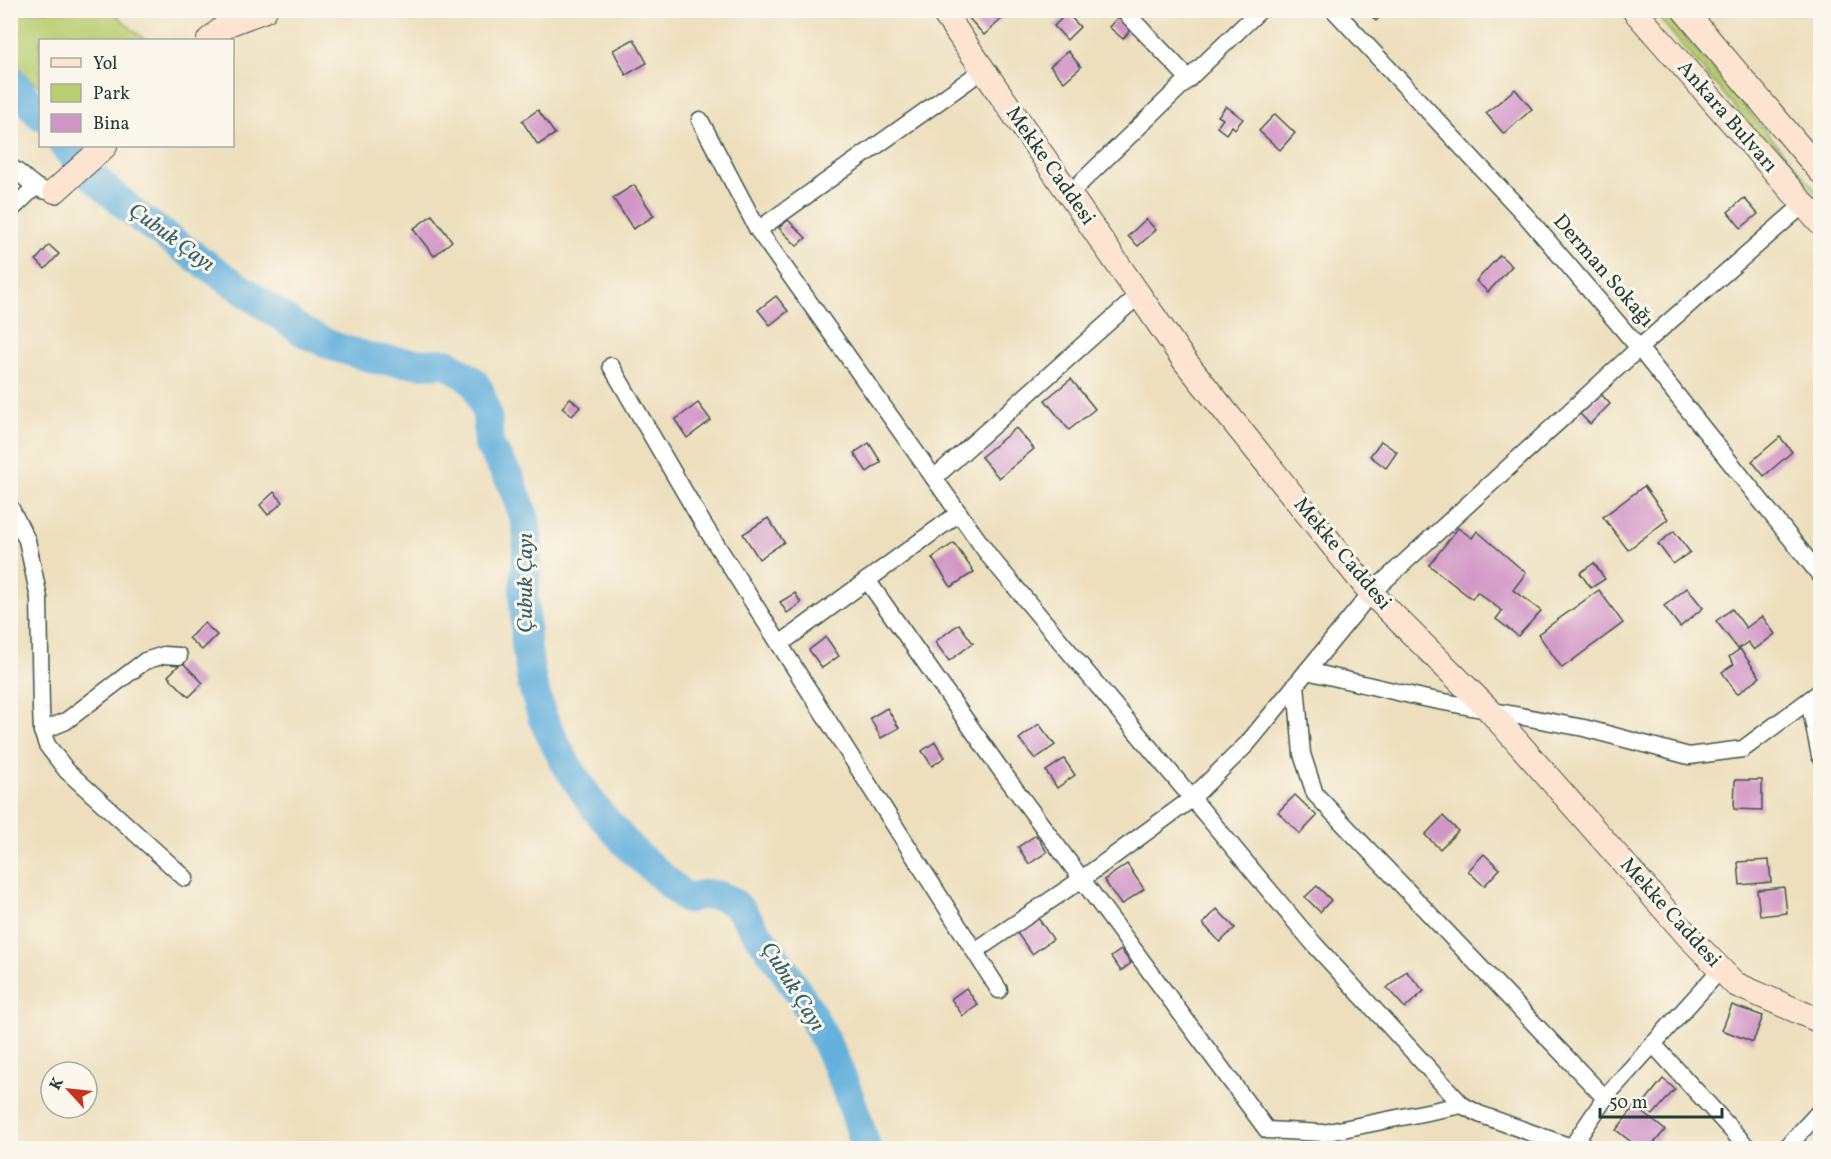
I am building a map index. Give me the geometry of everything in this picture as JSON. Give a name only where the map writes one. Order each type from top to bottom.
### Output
[{"type":"street","points":[[210,39],[228,24],[265,10]]},
{"type":"street","name":"Mekke Caddesi","points":[[942,10],[1184,360],[1371,593],[1490,711],[1688,936],[1735,984],[1821,1021]]},
{"type":"street","points":[[1123,10],[1190,79]]},
{"type":"street","points":[[1069,194],[1260,10]]},
{"type":"street","name":"Derman Sokağı","points":[[1334,10],[1528,218],[1639,348],[1821,575]]},
{"type":"street","name":"Ankara Bulvarı","points":[[1634,10],[1821,223]]},
{"type":"street","name":"Ankara Bulvarı","points":[[1684,10],[1821,171]]},
{"type":"street","points":[[758,230],[983,70]]},
{"type":"street","points":[[700,120],[758,230],[990,557],[1190,800],[1314,944],[1462,1105],[1479,1114],[1571,1148],[1605,1098],[1721,969]]},
{"type":"street","points":[[10,211],[88,163],[104,147]]},
{"type":"street","points":[[10,167],[45,189]]},
{"type":"street","points":[[975,951],[1082,879],[1190,800],[1247,744],[1371,593],[1639,348],[1804,204]]},
{"type":"street","points":[[934,478],[1139,295]]},
{"type":"street","points":[[611,366],[702,522],[999,990]]},
{"type":"street","points":[[10,507],[27,540],[39,598],[42,731],[47,745],[67,771],[185,878]]},
{"type":"street","points":[[780,644],[959,513]]},
{"type":"street","points":[[867,580],[1082,879],[1267,1130],[1323,1133],[1462,1105]]},
{"type":"street","points":[[42,731],[66,721],[145,661],[164,655],[179,656]]},
{"type":"street","points":[[1307,670],[1423,698],[1584,728],[1689,756],[1743,749],[1815,696]]},
{"type":"street","points":[[1296,684],[1302,754],[1316,794],[1605,1098]]},
{"type":"street","points":[[1815,696],[1821,756]]},
{"type":"street","points":[[1653,1044],[1748,1149]]},
{"type":"street","points":[[1786,1149],[1821,1111]]},
{"type":"green space","points":[[10,11],[111,11],[144,39],[39,39],[39,85],[17,71],[11,57]]},
{"type":"green space","points":[[1653,11],[1663,11],[1820,195],[1820,207]]},
{"type":"building","points":[[970,10],[1000,10],[1005,16],[984,35],[966,15]]},
{"type":"building","points":[[1366,10],[1387,10],[1376,21]]},
{"type":"building","points":[[1067,13],[1080,27],[1067,40],[1054,26]]},
{"type":"building","points":[[1119,16],[1132,28],[1123,39],[1109,27]]},
{"type":"building","points":[[634,39],[647,63],[626,75],[613,50]]},
{"type":"building","points":[[1068,51],[1081,67],[1064,82],[1050,66]]},
{"type":"building","points":[[1515,89],[1532,109],[1504,134],[1486,113]]},
{"type":"building","points":[[1226,106],[1243,119],[1235,129],[1232,126],[1226,134],[1217,127],[1223,119],[1218,116]]},
{"type":"building","points":[[538,110],[555,134],[538,145],[522,121]]},
{"type":"building","points":[[1275,114],[1295,133],[1280,150],[1259,131]]},
{"type":"building","points":[[634,185],[654,216],[633,229],[613,198]]},
{"type":"building","points":[[1744,198],[1758,214],[1741,228],[1728,212]]},
{"type":"building","points":[[432,215],[452,241],[434,256],[413,229]]},
{"type":"building","points":[[1146,219],[1156,230],[1138,246],[1128,236]]},
{"type":"building","points":[[788,220],[806,238],[797,246],[779,228]]},
{"type":"building","points":[[49,245],[59,254],[45,269],[36,260]]},
{"type":"building","points":[[1500,255],[1512,266],[1488,292],[1476,281]]},
{"type":"building","points":[[776,296],[788,311],[770,325],[758,310]]},
{"type":"building","points":[[1071,379],[1095,409],[1069,430],[1045,400]]},
{"type":"building","points":[[1601,394],[1610,404],[1590,424],[1580,414]]},
{"type":"building","points":[[570,398],[580,407],[572,416],[562,408]]},
{"type":"building","points":[[698,403],[711,420],[687,438],[675,420]]},
{"type":"building","points":[[1016,428],[1034,449],[999,478],[981,457]]},
{"type":"building","points":[[1780,437],[1792,452],[1764,476],[1752,461]]},
{"type":"building","points":[[1381,441],[1397,452],[1386,468],[1370,456]]},
{"type":"building","points":[[869,443],[881,462],[867,472],[854,453]]},
{"type":"building","points":[[1644,486],[1668,519],[1628,550],[1603,517]]},
{"type":"building","points":[[274,492],[283,502],[268,515],[260,505]]},
{"type":"building","points":[[768,518],[784,542],[759,559],[743,534]]},
{"type":"building","points":[[1458,528],[1472,538],[1477,531],[1526,573],[1513,590],[1541,611],[1518,636],[1496,619],[1502,611],[1477,592],[1472,599],[1429,565]]},
{"type":"building","points":[[1674,531],[1690,552],[1673,564],[1658,544]]},
{"type":"building","points":[[954,543],[974,572],[951,587],[932,558]]},
{"type":"building","points":[[1594,563],[1605,579],[1591,588],[1580,573]]},
{"type":"building","points":[[1687,588],[1703,608],[1680,627],[1664,606]]},
{"type":"building","points":[[1599,590],[1623,623],[1562,668],[1538,634]]},
{"type":"building","points":[[795,593],[801,603],[787,613],[780,602]]},
{"type":"building","points":[[1732,609],[1746,628],[1762,616],[1775,634],[1754,650],[1748,642],[1738,649],[1716,621]]},
{"type":"building","points":[[204,623],[217,635],[202,650],[189,638]]},
{"type":"building","points":[[959,624],[973,643],[949,661],[935,642]]},
{"type":"building","points":[[826,637],[839,656],[822,668],[809,650]]},
{"type":"building","points":[[1740,649],[1760,677],[1737,694],[1722,672],[1734,664],[1729,657]]},
{"type":"building","points":[[182,662],[203,683],[189,697],[168,676]]},
{"type":"building","points":[[887,708],[899,728],[881,738],[870,718]]},
{"type":"building","points":[[1039,724],[1055,745],[1035,759],[1019,739]]},
{"type":"building","points":[[935,742],[945,757],[932,766],[922,751]]},
{"type":"building","points":[[1064,759],[1075,775],[1057,788],[1046,771]]},
{"type":"building","points":[[1735,780],[1762,780],[1762,810],[1734,809]]},
{"type":"building","points":[[1295,795],[1317,816],[1300,834],[1278,812]]},
{"type":"building","points":[[1443,816],[1458,831],[1440,849],[1425,835]]},
{"type":"building","points":[[1036,835],[1047,852],[1029,864],[1018,847]]},
{"type":"building","points":[[1484,854],[1500,869],[1484,886],[1468,871]]},
{"type":"building","points":[[1769,860],[1771,882],[1740,885],[1738,862]]},
{"type":"building","points":[[1127,864],[1144,889],[1121,905],[1104,880]]},
{"type":"building","points":[[1317,886],[1331,900],[1320,912],[1305,897]]},
{"type":"building","points":[[1784,887],[1787,913],[1760,916],[1757,890]]},
{"type":"building","points":[[1217,909],[1235,928],[1220,942],[1203,924]]},
{"type":"building","points":[[1038,918],[1053,939],[1032,954],[1017,933]]},
{"type":"building","points":[[1121,950],[1131,963],[1121,971],[1111,957]]},
{"type":"building","points":[[1406,971],[1424,991],[1405,1008],[1387,988]]},
{"type":"building","points":[[966,988],[978,1005],[963,1016],[951,999]]},
{"type":"building","points":[[1732,1005],[1763,1016],[1753,1042],[1722,1030]]},
{"type":"building","points":[[1663,1079],[1675,1089],[1653,1115],[1642,1105]]},
{"type":"building","points":[[1635,1106],[1665,1130],[1650,1148],[1639,1148],[1616,1130]]},
{"type":"waterway","name":"Çubuk Çayı","points":[[10,78],[39,114]]},
{"type":"waterway","name":"Çubuk Çayı","points":[[65,147],[94,178],[141,219],[303,332],[335,347],[375,359],[423,364],[447,363],[473,381],[479,390],[487,415],[489,445],[511,481],[525,519],[528,539],[524,592],[526,644],[532,683],[543,719],[564,761],[595,808],[632,850],[687,899],[702,895],[717,895],[732,902],[744,914],[792,983],[822,1035],[847,1090],[866,1148]]}]
